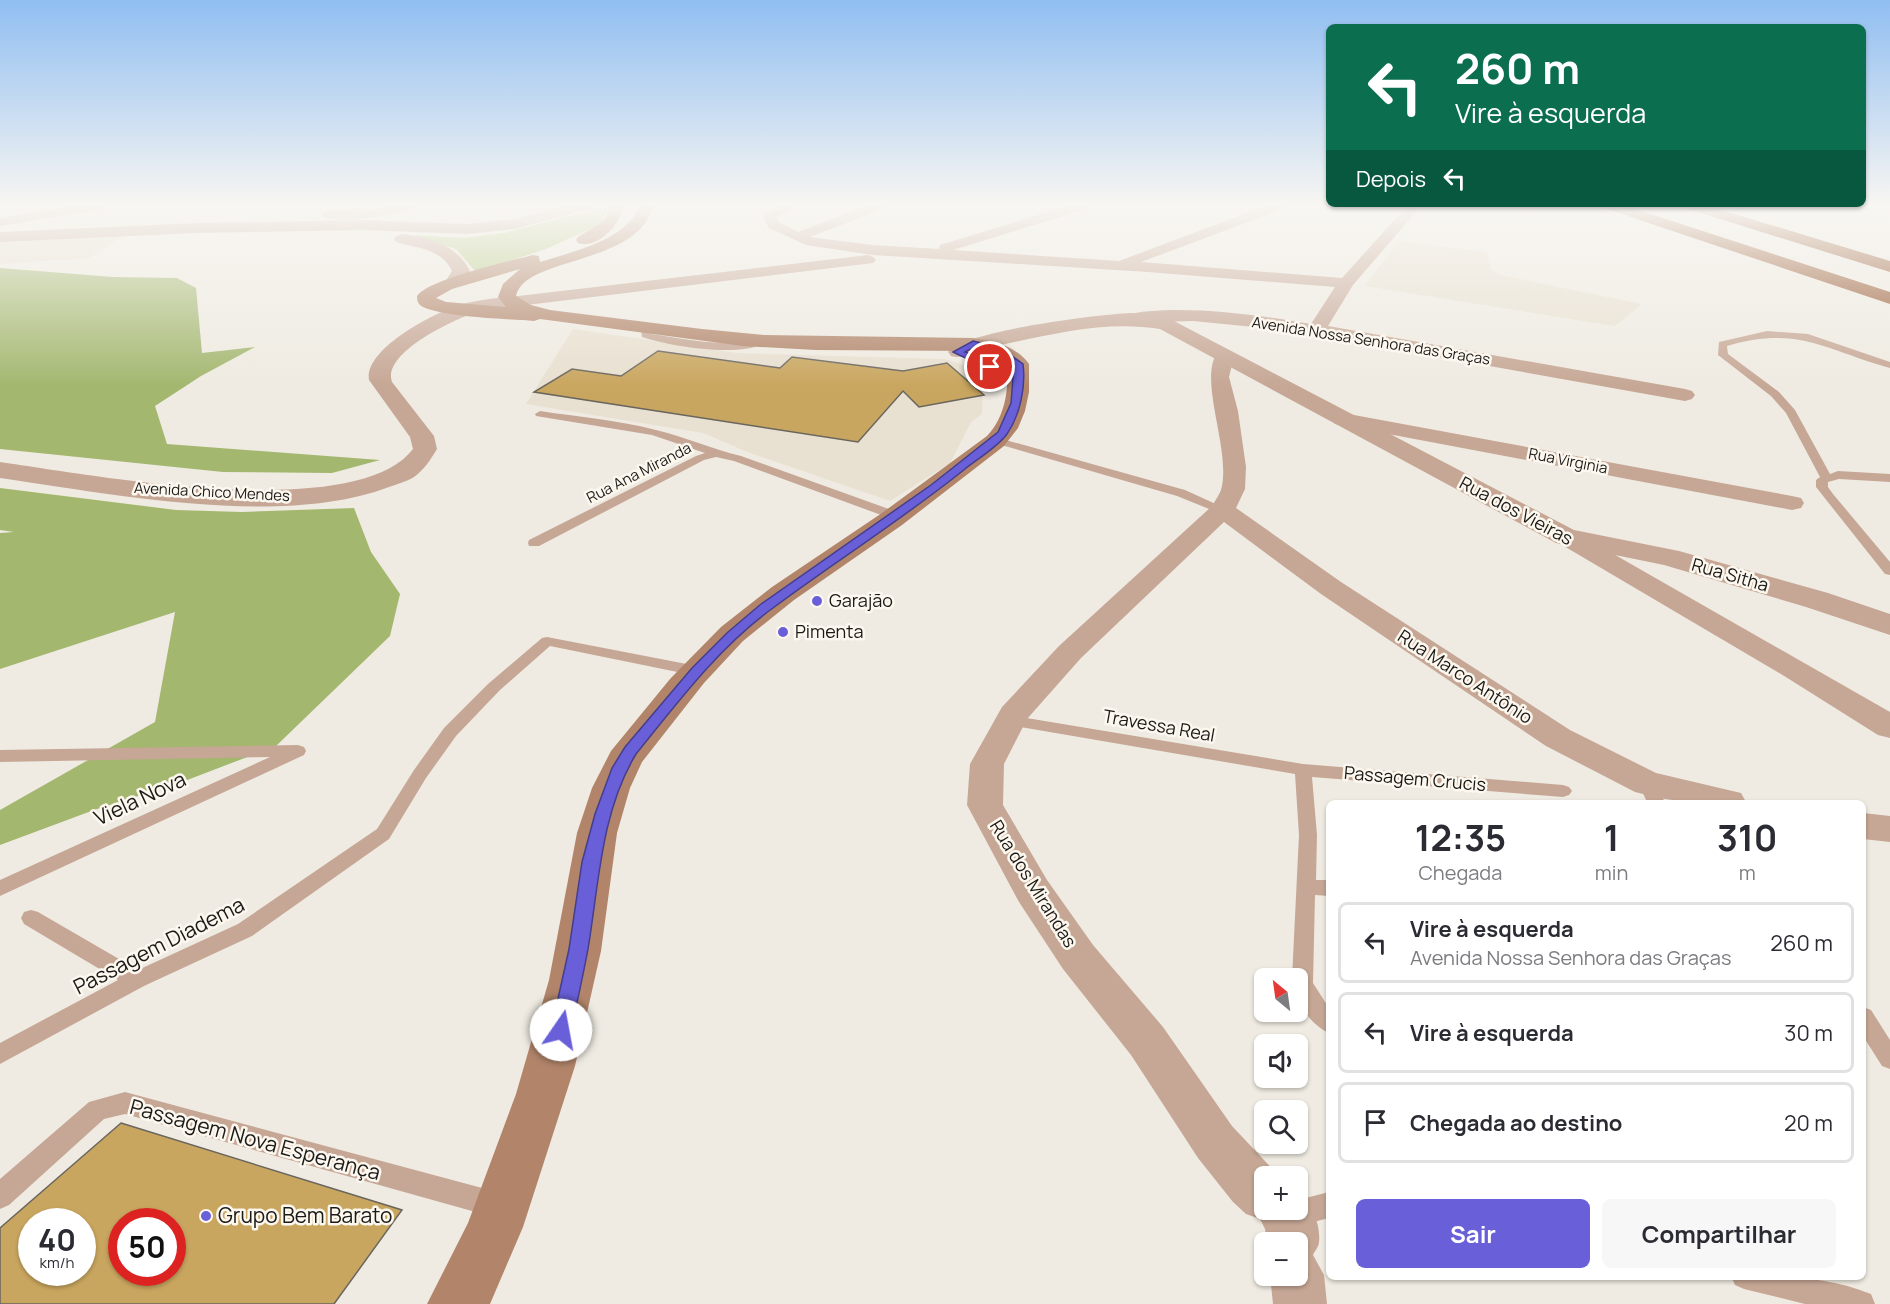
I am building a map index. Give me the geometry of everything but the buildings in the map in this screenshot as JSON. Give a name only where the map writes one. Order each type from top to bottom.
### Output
[{"type":"highway","points":[[1793,266],[1890,298]]},
{"type":"main road","name":"Avenida Nossa Senhora das Graças","points":[[517,266],[454,282],[431,292],[426,296],[427,301],[443,307],[565,317]]},
{"type":"main road","points":[[465,309],[482,300],[504,280],[547,266]]},
{"type":"main road","points":[[510,302],[507,297],[509,288],[527,272]]},
{"type":"main road","name":"Avenida Nossa Senhora das Graças","points":[[510,302],[535,312],[645,328],[763,341],[882,344],[982,358]]},
{"type":"main road","points":[[457,1304],[475,1278],[503,1207],[561,1030],[578,949],[591,862],[603,814],[620,768],[649,727],[732,634],[766,606],[896,516],[1002,434],[1016,403],[1020,374],[1016,361],[982,358]]},
{"type":"street","points":[[454,282],[461,271],[459,266]]},
{"type":"street","points":[[465,309],[818,266]]},
{"type":"street","points":[[1118,266],[1346,283]]},
{"type":"street","points":[[1317,329],[1346,283],[1361,266]]},
{"type":"street","name":"Avenida Chico Mendes","points":[[0,470],[152,490],[236,497],[297,497],[339,493],[374,485],[401,474],[418,460],[425,449],[422,436],[382,384],[379,376],[380,368],[391,353],[418,334],[465,309]]},
{"type":"street","name":"Avenida Nossa Senhora das Graças","points":[[982,358],[1056,329],[1091,321],[1151,316],[1193,316],[1317,329],[1685,394]]},
{"type":"street","name":"Rua dos Vieiras","points":[[1131,319],[1154,321],[1174,328],[1224,357],[1566,537],[1792,667],[1890,727]]},
{"type":"street","name":"Rua dos Mirandas","points":[[1224,357],[1218,377],[1227,411],[1234,467],[1233,489],[1223,510],[1070,652],[1009,720],[987,764],[985,805],[1033,891],[1078,957],[1146,1041],[1215,1142],[1254,1186]]},
{"type":"street","name":"Rua Virginia","points":[[1343,419],[1792,503]]},
{"type":"street","name":"Rua Marco Antônio","points":[[1223,510],[1331,588],[1558,738],[1652,793],[1711,800]]},
{"type":"street","name":"Rua Sitha","points":[[1566,537],[1669,557],[1817,600],[1890,625]]},
{"type":"street","points":[[1866,826],[1890,829]]},
{"type":"street","points":[[1298,1286],[1300,1304]]},
{"type":"lane","points":[[1826,478],[1791,411],[1775,394],[1723,355],[1722,344],[1743,337],[1784,332],[1822,340],[1890,365]]},
{"type":"lane","points":[[540,414],[669,436],[693,442],[716,454]]},
{"type":"lane","points":[[995,440],[1181,493],[1223,510]]},
{"type":"lane","name":"Rua Ana Miranda","points":[[534,543],[700,458],[716,454],[777,471],[896,516]]},
{"type":"lane","points":[[1890,478],[1838,475],[1822,480],[1822,487],[1890,571]]},
{"type":"lane","name":"Passagem Diadema","points":[[0,1054],[137,980],[245,930],[383,834],[420,774],[450,732],[494,687],[547,641],[697,671]]},
{"type":"lane","name":"Travessa Real","points":[[1009,720],[1303,770]]},
{"type":"lane","name":"Viela Nova","points":[[0,756],[298,751],[0,888]]},
{"type":"lane","points":[[1303,770],[1308,835],[1302,983],[1305,995],[1326,1020]]},
{"type":"lane","name":"Passagem Crucis","points":[[1303,770],[1563,791]]},
{"type":"lane","points":[[1506,786],[1514,800]]},
{"type":"lane","points":[[1307,887],[1326,888]]},
{"type":"lane","points":[[31,918],[137,980]]},
{"type":"lane","points":[[1866,1022],[1890,1059]]},
{"type":"lane","name":"Passagem Nova Esperança","points":[[0,1197],[97,1110],[125,1103],[503,1207]]},
{"type":"lane","points":[[1761,1280],[1861,1304]]},
{"type":"shaded area","points":[[1380,266],[1490,266],[1500,275],[1642,304],[1615,326],[1365,286]]},
{"type":"shaded area","points":[[573,329],[737,353],[945,359],[970,367],[981,376],[982,414],[971,422],[950,463],[890,501],[750,453],[703,433],[526,404]]},
{"type":"green space","points":[[471,266],[495,266],[476,272]]},
{"type":"green space","points":[[0,268],[113,277],[177,278],[196,288],[202,353],[255,347],[201,376],[155,406],[167,444],[380,460],[332,473],[223,472],[0,449]]},
{"type":"green space","points":[[0,488],[176,510],[242,512],[354,508],[371,552],[400,594],[390,636],[276,746],[182,782],[94,810],[0,845],[0,810],[155,722],[175,612],[0,669],[0,533],[14,532],[0,530]]},
{"type":"place","name":"Garajão","points":[[817,601]]},
{"type":"place","name":"Pimenta","points":[[783,632]]},
{"type":"place","name":"Grupo Bem Barato","points":[[206,1216]]},
{"type":"route","points":[[561,1030],[578,949],[591,862],[603,814],[620,768],[631,750],[708,658],[732,634],[766,606],[935,488],[1002,434],[1016,403],[1020,374],[1018,364],[996,348],[987,346],[973,344],[958,352],[974,357],[990,367]]}]
